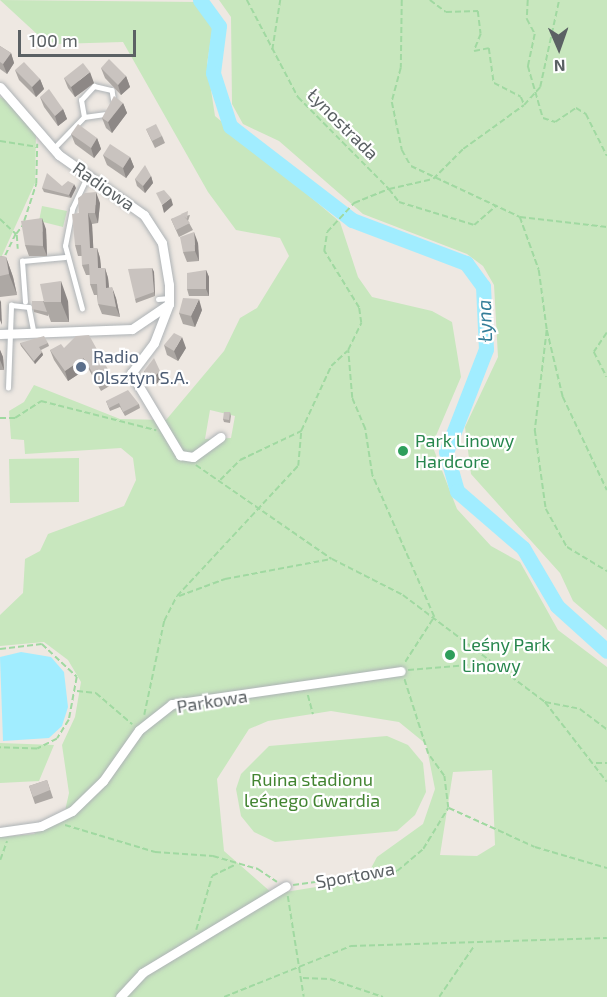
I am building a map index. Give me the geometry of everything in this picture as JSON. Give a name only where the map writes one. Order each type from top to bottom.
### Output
[{"type":"street","name":"Radiowa","points":[[0,87],[53,149],[144,215],[162,243],[169,301],[154,343],[130,368],[163,431],[186,458]]},
{"type":"street","points":[[4,334],[132,329],[169,301]]},
{"type":"street","points":[[186,458],[221,437]]},
{"type":"street","name":"Parkowa","points":[[0,832],[16,832],[56,822],[103,781],[139,730],[172,704],[306,688],[400,671]]},
{"type":"street","points":[[120,997],[141,973],[286,886]]},
{"type":"lane","points":[[53,149],[84,117],[103,118],[113,105],[112,90],[94,86],[81,100],[84,117]]},
{"type":"lane","points":[[82,309],[65,257],[72,209],[88,176]]},
{"type":"lane","points":[[34,333],[25,302],[22,261],[65,257]]},
{"type":"lane","points":[[158,299],[169,301]]},
{"type":"lane","points":[[8,388],[4,334],[11,305],[25,302]]},
{"type":"path","name":"Łynostrada","points":[[247,0],[298,97],[399,201],[474,225],[497,205]]},
{"type":"path","points":[[272,51],[280,0]]},
{"type":"path","points":[[402,0],[400,68],[392,93],[398,136],[411,166],[433,179],[520,217],[607,227]]},
{"type":"path","points":[[430,0],[446,12],[478,11],[480,34],[474,51],[489,48],[494,83],[521,97],[524,105]]},
{"type":"path","points":[[528,0],[527,19],[535,34],[528,66],[534,94],[543,118],[555,122],[576,108],[586,114],[607,156]]},
{"type":"path","points":[[77,691],[96,693],[139,730],[164,621],[177,596],[298,466],[301,431],[331,366],[348,350],[361,323],[359,308],[324,251],[327,232],[354,203],[389,189],[433,179],[463,149],[524,105],[534,94],[559,0]]},
{"type":"path","points":[[0,262],[17,234],[33,198],[37,134]]},
{"type":"path","points":[[0,141],[37,147]]},
{"type":"path","points":[[520,217],[539,270],[547,330],[563,397],[607,490]]},
{"type":"path","points":[[0,219],[17,234],[23,234]]},
{"type":"path","points":[[17,234],[18,249]]},
{"type":"path","points":[[547,330],[535,430],[546,509],[567,547],[607,571]]},
{"type":"path","points":[[607,333],[594,352],[607,377]]},
{"type":"path","points":[[348,350],[354,379],[352,398],[365,429],[372,476],[434,617]]},
{"type":"path","points":[[0,418],[15,418],[41,401],[138,429],[163,431]]},
{"type":"path","points":[[220,480],[240,460],[301,431]]},
{"type":"path","points":[[186,458],[220,480],[257,510],[332,559],[434,617],[545,702],[596,763],[607,782]]},
{"type":"path","points":[[177,596],[225,579],[332,559]]},
{"type":"path","points":[[400,671],[434,617]]},
{"type":"path","points":[[0,649],[42,644],[72,667],[77,691],[57,739],[37,749],[0,748]]},
{"type":"path","points":[[400,671],[494,663]]},
{"type":"path","points":[[400,671],[428,754],[444,776],[448,808],[535,847],[607,868]]},
{"type":"path","points":[[306,688],[313,714]]},
{"type":"path","points":[[545,702],[580,709],[607,729]]},
{"type":"path","points":[[596,763],[607,763]]},
{"type":"path","name":"Sportowa","points":[[286,886],[397,870],[423,849],[448,808]]},
{"type":"path","points":[[56,822],[155,852],[213,856],[236,865],[258,869],[286,886],[301,963],[304,997]]},
{"type":"path","points":[[0,860],[2,846],[16,832]]},
{"type":"path","points":[[194,940],[212,876],[236,865]]},
{"type":"path","points":[[224,997],[301,963],[351,946],[474,945],[607,939]]},
{"type":"path","points":[[439,997],[474,945]]},
{"type":"path","points":[[302,978],[330,979],[383,997]]},
{"type":"green space","points":[[0,0],[198,2],[213,26],[207,64],[215,116],[340,222],[358,277],[372,297],[432,311],[452,322],[461,377],[432,445],[457,509],[491,546],[520,562],[558,630],[607,667],[607,997],[0,997],[0,837],[34,834],[65,811],[69,793],[62,745],[75,717],[81,682],[68,660],[44,642],[0,646],[0,615],[23,593],[25,559],[40,551],[48,534],[124,506],[136,480],[133,458],[121,448],[25,454],[24,440],[11,439],[9,411],[24,402],[34,385],[120,419],[166,420],[224,351],[240,318],[257,308],[289,256],[280,238],[236,230],[208,192],[123,42],[56,44],[38,35]],"holes":[[[210,410],[235,416],[231,438],[205,439]],[[331,711],[399,722],[426,744],[435,789],[423,824],[377,857],[369,872],[347,882],[273,894],[224,851],[217,779],[249,729],[268,721]],[[492,770],[495,845],[477,856],[440,855],[453,772]]]},
{"type":"green space","points":[[219,0],[607,0],[607,630],[573,601],[560,573],[471,474],[465,427],[498,357],[494,285],[483,266],[467,254],[363,214],[279,141],[243,124],[232,104],[231,17]]},
{"type":"green space","points":[[0,97],[12,103],[36,132],[35,183],[0,260]]},
{"type":"green space","points":[[42,206],[67,211],[63,227],[39,221]]},
{"type":"green space","points":[[79,458],[79,502],[10,503],[9,459]]},
{"type":"green space","name":"Ruina stadionu leśnego Gwardia","points":[[387,736],[408,745],[423,763],[426,792],[415,815],[397,831],[275,842],[254,832],[241,816],[236,789],[241,774],[269,746]]},
{"type":"green space","points":[[0,743],[54,745],[39,781],[0,783]]},
{"type":"water","points":[[21,652],[51,657],[64,672],[68,707],[62,726],[49,738],[3,741],[0,657]]},
{"type":"building","points":[[0,46],[11,53],[3,64],[0,62]]},
{"type":"building","points":[[109,59],[126,76],[118,85],[101,68]]},
{"type":"building","points":[[24,62],[40,79],[32,87],[15,70]]},
{"type":"building","points":[[83,63],[90,72],[71,87],[64,78]]},
{"type":"building","points":[[49,89],[63,109],[55,116],[40,97]]},
{"type":"building","points":[[114,96],[123,103],[108,122],[102,118]]},
{"type":"building","points":[[78,124],[97,138],[91,148],[71,134]]},
{"type":"building","points":[[156,124],[162,136],[152,141],[146,129]]},
{"type":"building","points":[[110,144],[130,157],[123,168],[103,155]]},
{"type":"building","points":[[145,165],[151,176],[143,186],[135,179]]},
{"type":"building","points":[[47,173],[62,186],[68,181],[74,184],[69,195],[42,188]]},
{"type":"building","points":[[164,190],[171,198],[162,205],[156,193]]},
{"type":"building","points":[[96,192],[95,213],[88,213],[90,248],[97,248],[98,268],[105,268],[106,288],[112,287],[116,307],[98,304],[97,284],[90,284],[89,264],[82,265],[81,245],[75,245],[72,214],[79,213],[78,198],[85,193]]},
{"type":"building","points":[[188,211],[187,219],[181,214]]},
{"type":"building","points":[[182,214],[190,223],[176,230],[171,219]]},
{"type":"building","points":[[42,218],[43,246],[25,245],[21,221]]},
{"type":"building","points":[[194,232],[195,251],[183,252],[180,237]]},
{"type":"building","points":[[0,256],[6,257],[9,274],[0,276]]},
{"type":"building","points":[[152,268],[154,292],[135,299],[128,269]]},
{"type":"building","points":[[206,270],[206,289],[187,289],[187,273]]},
{"type":"building","points":[[61,281],[61,302],[44,302],[40,284]]},
{"type":"building","points":[[183,298],[199,299],[191,316],[179,313]]},
{"type":"building","points":[[32,301],[43,301],[47,312],[32,309]]},
{"type":"building","points":[[174,333],[182,337],[174,351],[164,345]]},
{"type":"building","points":[[89,335],[110,373],[97,381],[84,358],[65,371],[50,350],[61,344],[64,348],[76,336]]},
{"type":"building","points":[[44,336],[48,343],[39,347],[42,352],[34,361],[20,343]]},
{"type":"building","points":[[154,358],[160,371],[152,379],[144,371]]},
{"type":"building","points":[[128,390],[139,404],[123,412],[119,403],[109,408],[106,401]]},
{"type":"building","points":[[224,412],[230,412],[229,420],[223,419]]},
{"type":"building","points":[[47,780],[50,790],[33,797],[29,786]]},
{"type":"waterway","name":"Łyna","points":[[200,0],[219,26],[213,73],[230,126],[352,220],[466,263],[483,286],[486,349],[446,452],[457,491],[523,548],[557,606],[607,651]]},
{"type":"place","name":"Radio Olsztyn S.A.","points":[[81,367]]},
{"type":"place","name":"Park Linowy Hardcore","points":[[403,451]]},
{"type":"place","name":"Leśny Park Linowy","points":[[450,655]]}]
